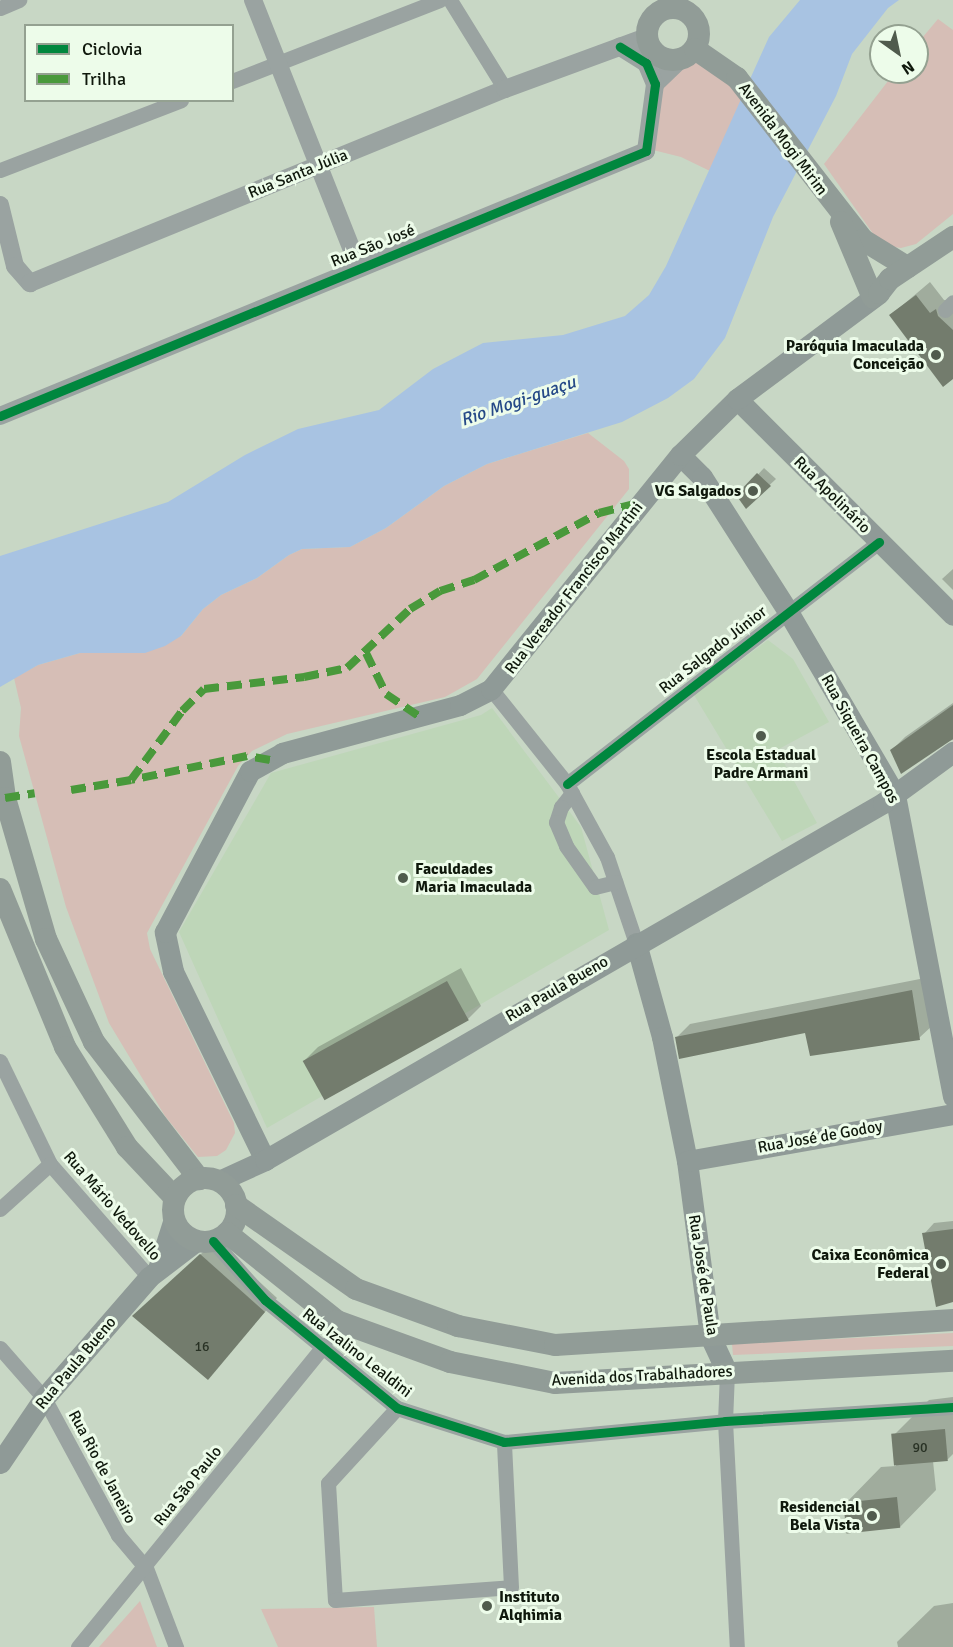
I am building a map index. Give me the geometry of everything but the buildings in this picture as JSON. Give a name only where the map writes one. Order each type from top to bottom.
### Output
[{"type":"main road","points":[[646,38],[656,8],[686,6],[697,24],[688,54]]},
{"type":"main road","name":"Avenida Mogi Mirim","points":[[646,38],[654,54],[662,59],[688,54],[737,78],[838,212],[863,240],[907,267]]},
{"type":"main road","name":"Avenida Mogi Mirim","points":[[838,212],[876,295]]},
{"type":"main road","points":[[876,295],[907,267],[953,237]]},
{"type":"main road","points":[[876,295],[894,292],[953,255]]},
{"type":"main road","name":"Rua Vereador Francisco Martini","points":[[265,1160],[173,971],[165,932],[250,771],[282,753],[460,705],[491,689],[680,455],[737,399],[876,295]]},
{"type":"main road","name":"Rua Apolinário","points":[[737,399],[953,615]]},
{"type":"main road","name":"Rua Siqueira Campos","points":[[680,455],[702,477],[788,610],[895,795],[953,1096]]},
{"type":"main road","name":"Rua Paula Bueno","points":[[154,1273],[180,1189],[265,1160],[895,795],[953,752]]},
{"type":"main road","points":[[0,889],[65,1047],[127,1147],[174,1209],[178,1229],[212,1238],[233,1225],[236,1205],[233,1195],[209,1180],[94,1042],[46,939],[5,798],[1,766]]},
{"type":"main road","name":"Rua José de Paula","points":[[636,943],[662,1037],[687,1161],[710,1336],[727,1372]]},
{"type":"main road","name":"Rua José de Godoy","points":[[687,1161],[953,1114]]},
{"type":"main road","points":[[236,1205],[356,1289],[458,1326],[555,1345],[953,1320]]},
{"type":"main road","name":"Rua Paula Bueno","points":[[0,1463],[44,1398],[154,1273],[212,1238]]},
{"type":"main road","name":"Avenida dos Trabalhadores","points":[[212,1238],[337,1321],[450,1362],[555,1383],[953,1361]]},
{"type":"street","points":[[0,8],[19,0]]},
{"type":"street","points":[[253,0],[359,268]]},
{"type":"street","points":[[234,80],[440,0]]},
{"type":"street","points":[[450,0],[505,89]]},
{"type":"street","name":"Rua Santa Júlia","points":[[1,218],[15,266],[30,283],[505,89],[646,38]]},
{"type":"street","points":[[620,47],[646,63],[655,84],[688,54]]},
{"type":"street","name":"Rua São José","points":[[0,417],[646,151],[655,84]]},
{"type":"street","points":[[0,170],[176,102]]},
{"type":"street","name":"Rua Salgado Júnior","points":[[569,788],[788,610],[879,542]]},
{"type":"street","points":[[491,689],[569,788],[607,857],[636,943]]},
{"type":"street","points":[[569,788],[556,822],[566,846],[595,887],[615,882]]},
{"type":"street","name":"Rua Mário Vedovello","points":[[0,1061],[50,1164],[154,1273]]},
{"type":"street","points":[[0,1209],[50,1164]]},
{"type":"street","name":"Rua Izalino Lealdini","points":[[212,1238],[265,1300],[324,1345],[397,1408],[504,1443],[726,1421],[953,1407]]},
{"type":"street","name":"Rua São Paulo","points":[[78,1647],[146,1568],[324,1345]]},
{"type":"street","name":"Rua Rio de Janeiro","points":[[0,1348],[44,1398],[118,1535],[146,1568],[176,1647]]},
{"type":"street","name":"Rua José de Paula","points":[[727,1372],[726,1421],[737,1647]]},
{"type":"street","points":[[397,1408],[328,1483],[335,1600],[511,1587],[504,1443]]},
{"type":"shaded area","points":[[938,19],[953,30],[953,214],[916,244],[901,248],[881,245],[824,164],[886,84],[929,84],[929,30]]},
{"type":"shaded area","points":[[694,59],[744,95],[710,171],[681,157],[649,149],[659,87],[684,62]]},
{"type":"shaded area","points":[[588,433],[624,461],[629,469],[629,489],[477,679],[445,697],[287,734],[252,751],[238,766],[147,933],[150,949],[234,1123],[235,1133],[226,1150],[217,1156],[198,1157],[165,1116],[109,1023],[66,907],[19,736],[21,708],[14,678],[38,665],[80,653],[181,636],[203,609],[221,595],[257,578],[289,555],[302,549],[350,547],[386,528],[444,486],[487,464]]},
{"type":"shaded area","name":"Escola Estadual Padre Armani","points":[[768,640],[793,659],[829,722],[777,750],[817,823],[782,841],[694,695]]},
{"type":"shaded area","name":"Faculdades Maria Imaculada","points":[[492,708],[581,827],[609,930],[267,1128],[179,932],[271,773],[481,715]]},
{"type":"shaded area","points":[[953,1333],[953,1346],[733,1355],[732,1344]]},
{"type":"shaded area","points":[[140,1601],[157,1647],[99,1647]]},
{"type":"shaded area","points":[[374,1607],[377,1647],[278,1647],[261,1609]]},
{"type":"water","name":"Rio Mogi-guaçu","points":[[800,0],[899,0],[888,8],[875,24],[869,24],[869,32],[852,54],[836,96],[773,217],[725,338],[694,379],[668,398],[622,422],[487,464],[444,486],[386,528],[350,547],[302,549],[289,555],[257,578],[221,595],[203,609],[181,636],[165,646],[145,653],[80,653],[38,665],[0,687],[0,556],[168,502],[245,455],[298,429],[379,410],[433,369],[483,343],[563,335],[625,316],[649,295],[666,266],[769,37]]},
{"type":"marked path","points":[[270,760],[247,756],[131,780],[182,711],[204,689],[304,677],[347,668],[410,609],[440,591],[474,580],[599,513],[642,502]]},
{"type":"marked path","points":[[366,653],[386,694],[419,716]]},
{"type":"marked path","points":[[71,790],[131,780]]},
{"type":"marked path","points":[[5,798],[35,793]]},
{"type":"cycle path","points":[[0,416],[646,151],[655,84],[646,63],[620,47]]},
{"type":"cycle path","points":[[567,784],[879,542]]},
{"type":"cycle path","points":[[213,1241],[265,1300],[397,1408],[504,1442],[725,1421],[953,1407]]},
{"type":"place","name":"Paróquia Imaculada Conceição","points":[[936,355]]},
{"type":"place","name":"VG Salgados","points":[[753,491]]},
{"type":"place","name":"Escola Estadual Padre Armani","points":[[761,736]]},
{"type":"place","name":"Faculdades Maria Imaculada","points":[[403,878]]},
{"type":"place","name":"Caixa Econômica Federal","points":[[941,1264]]},
{"type":"place","name":"Residencial Bela Vista","points":[[872,1516]]},
{"type":"place","name":"Instituto Alqhimia","points":[[487,1606]]}]
